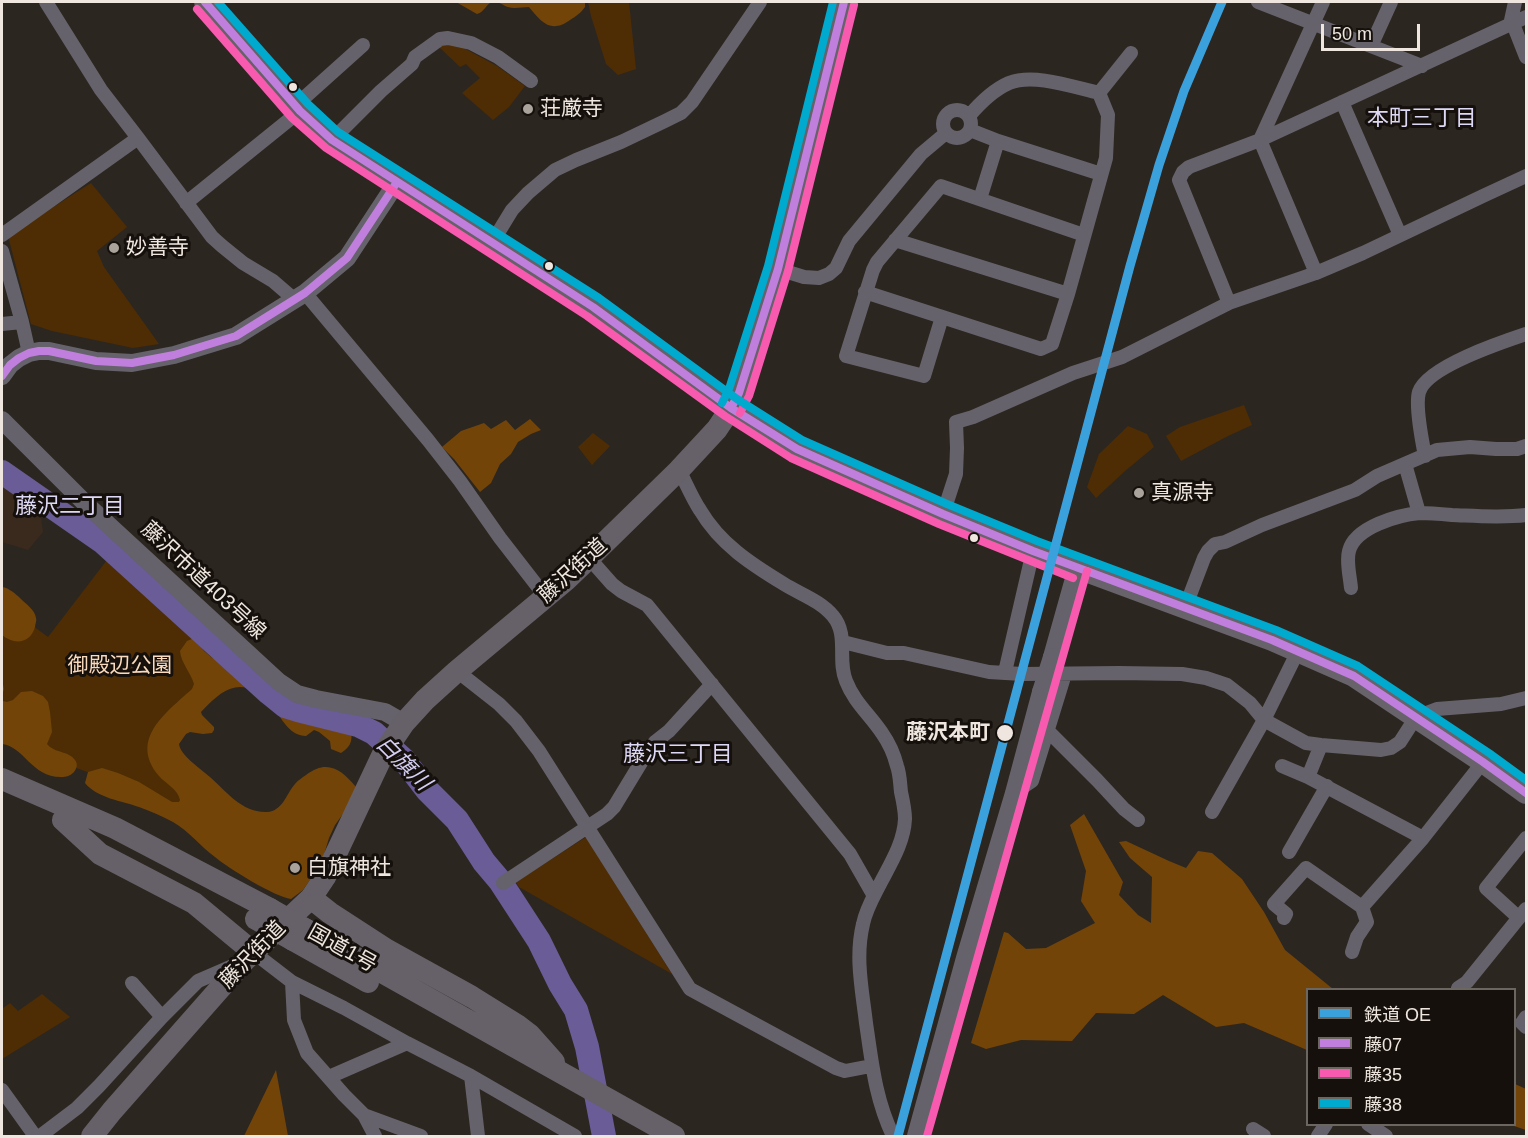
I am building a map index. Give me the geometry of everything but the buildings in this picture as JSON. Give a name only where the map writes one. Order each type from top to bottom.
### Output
[{"type":"highway","points":[[205,2],[297,108],[332,140],[593,307],[730,408]]},
{"type":"highway","name":"藤沢街道","points":[[92,1137],[112,1111],[249,956],[311,898],[325,877],[393,739],[425,700],[589,558],[679,470],[717,429],[730,408]]},
{"type":"highway","name":"国道1号","points":[[2,779],[115,828],[299,934],[564,1075],[674,1137]]},
{"type":"highway","name":"国道1号","points":[[2,795],[63,820],[205,890],[263,914]]},
{"type":"highway","points":[[63,820],[100,854],[194,903],[249,956]]},
{"type":"highway","points":[[311,898],[387,950],[517,1025],[536,1041],[564,1075]]},
{"type":"highway","name":"国道1号","points":[[299,934],[644,1137]]},
{"type":"main road","points":[[730,408],[797,449],[943,514],[1035,552],[1298,651],[1354,676],[1527,793]]},
{"type":"street","points":[[46,2],[101,90],[212,237],[243,263],[300,297],[428,440],[545,596]]},
{"type":"street","points":[[493,241],[512,210],[555,170],[681,113],[698,94],[760,2]]},
{"type":"street","points":[[730,408],[739,393],[778,269],[844,2]]},
{"type":"street","points":[[1258,2],[1422,66]]},
{"type":"street","points":[[1316,273],[1260,140],[1323,2]]},
{"type":"street","points":[[1371,46],[1391,2]]},
{"type":"street","points":[[1515,2],[1512,24],[1527,57]]},
{"type":"street","points":[[1229,303],[1179,180],[1183,172],[1189,167],[1260,140],[1527,17]]},
{"type":"street","points":[[332,140],[412,64],[415,57],[440,39],[448,38],[471,44],[498,57],[531,81]]},
{"type":"street","points":[[186,203],[297,108],[363,45]]},
{"type":"street","points":[[1099,93],[1131,53]]},
{"type":"street","points":[[1099,93],[1041,80],[1011,82],[986,98],[969,123],[964,137],[954,138],[946,133],[943,125],[948,113],[962,111],[969,123],[998,141],[1101,174]]},
{"type":"street","points":[[865,292],[1041,349],[1052,344],[1106,158],[1108,115],[1099,93]]},
{"type":"street","points":[[1342,102],[1400,235]]},
{"type":"street","points":[[778,269],[804,277],[819,278],[829,274],[836,268],[849,241],[921,154],[946,133]]},
{"type":"street","points":[[2,235],[138,138]]},
{"type":"street","points":[[980,199],[998,141]]},
{"type":"street","points":[[943,514],[956,474],[956,422],[973,417],[1073,373],[1122,357],[1229,303],[1316,273],[1527,177]]},
{"type":"street","points":[[2,376],[19,358],[39,351],[96,361],[132,363],[174,355],[236,336],[300,297],[347,258],[397,182]]},
{"type":"street","points":[[942,317],[924,376],[846,356],[865,292],[877,262],[941,186],[1084,236]]},
{"type":"street","points":[[895,240],[1068,294]]},
{"type":"street","points":[[2,251],[29,353]]},
{"type":"street","points":[[2,324],[22,322]]},
{"type":"street","points":[[1425,456],[1418,404],[1422,385],[1436,372],[1492,345],[1527,333]]},
{"type":"street","name":"藤沢市道403号線","points":[[2,420],[88,506],[279,682],[297,693],[316,699],[385,712],[393,739]]},
{"type":"street","points":[[1185,608],[1204,558],[1215,544],[1354,490],[1377,476],[1437,450],[1453,447],[1517,449],[1527,446]]},
{"type":"street","points":[[1405,464],[1419,513]]},
{"type":"street","points":[[679,470],[700,511],[723,540],[748,562],[818,603],[833,615],[843,642],[842,662],[845,679],[857,704],[881,731],[890,746],[898,768],[905,819],[903,834],[868,907],[858,946],[872,1066],[881,1108],[893,1137]]},
{"type":"street","points":[[1352,588],[1348,561],[1349,550],[1358,535],[1383,522],[1419,513],[1484,517],[1527,515]]},
{"type":"street","points":[[1005,672],[1035,552]]},
{"type":"street","points":[[589,558],[612,584],[647,605],[850,854],[874,896]]},
{"type":"street","points":[[916,1137],[1052,657],[1069,565]]},
{"type":"street","points":[[843,642],[887,653],[904,653],[988,672],[1182,674],[1206,678],[1227,685],[1250,703],[1264,720],[1306,743],[1381,750],[1391,748],[1400,742],[1416,717],[1437,710],[1501,704],[1527,698]]},
{"type":"street","points":[[1212,812],[1264,720],[1298,651]]},
{"type":"street","points":[[457,671],[499,704],[539,751],[690,989],[836,1068],[845,1071],[872,1066]]},
{"type":"street","points":[[1014,793],[1032,781],[1065,674]]},
{"type":"street","points":[[503,883],[607,814],[614,807],[655,742],[712,684]]},
{"type":"street","points":[[1048,731],[1124,809],[1138,820]]},
{"type":"street","points":[[1308,777],[1321,745]]},
{"type":"street","points":[[1362,907],[1423,838],[1484,762]]},
{"type":"street","points":[[1282,766],[1327,786],[1423,838]]},
{"type":"street","points":[[1289,852],[1327,786]]},
{"type":"street","points":[[1458,988],[1467,982],[1523,913],[1486,888],[1527,838]]},
{"type":"street","points":[[1284,918],[1286,914],[1274,904],[1305,868],[1362,907],[1367,922],[1357,937],[1352,952]]},
{"type":"street","points":[[40,1137],[84,1101],[198,981],[249,956],[292,982],[471,1076],[574,1137]]},
{"type":"street","points":[[292,982],[294,1020],[307,1053],[364,1115],[375,1137]]},
{"type":"street","points":[[132,983],[162,1017]]},
{"type":"street","points":[[1527,1017],[1522,1023],[1527,1027]]},
{"type":"street","points":[[328,1077],[407,1044]]},
{"type":"street","points":[[471,1076],[478,1137]]},
{"type":"street","points":[[2,1090],[36,1137]]},
{"type":"street","points":[[364,1115],[421,1137]]},
{"type":"street","points":[[1370,1126],[1386,1137]]},
{"type":"shaded area","points":[[456,2],[493,2],[477,14]]},
{"type":"shaded area","points":[[496,2],[585,2],[585,7],[563,24],[552,26],[542,21],[529,7],[510,8]]},
{"type":"shaded area","points":[[530,419],[541,430],[518,442],[511,454],[500,464],[491,483],[480,492],[442,447],[461,431],[484,423],[491,429],[506,420],[515,430]]},
{"type":"shaded area","points":[[2,483],[40,510],[43,532],[28,550],[2,542]]},
{"type":"shaded area","points":[[2,587],[17,595],[35,615],[33,633],[26,640],[16,641],[2,635]]},
{"type":"shaded area","points":[[194,638],[212,658],[221,660],[256,690],[289,712],[312,721],[346,728],[351,732],[350,744],[341,753],[331,749],[330,741],[319,732],[314,730],[306,736],[296,733],[288,727],[265,699],[246,688],[238,687],[220,694],[201,712],[214,727],[212,733],[190,732],[179,744],[187,757],[228,794],[242,805],[258,811],[267,812],[277,809],[297,781],[321,768],[333,768],[339,771],[356,787],[329,838],[321,864],[303,890],[291,899],[263,888],[230,868],[173,822],[103,796],[85,783],[88,772],[102,768],[139,782],[172,802],[179,802],[177,793],[159,776],[150,763],[149,738],[162,717],[192,689],[194,684],[180,651],[187,641]]},
{"type":"shaded area","points":[[32,691],[43,696],[48,702],[52,732],[47,744],[75,760],[77,766],[73,773],[61,777],[51,776],[35,767],[17,750],[2,744],[2,696],[3,701],[7,702],[13,700],[21,692]]},
{"type":"shaded area","points":[[1084,814],[1123,882],[1119,895],[1138,915],[1151,923],[1152,877],[1130,858],[1119,842],[1126,841],[1186,868],[1198,851],[1212,853],[1242,879],[1285,950],[1332,988],[1306,988],[1306,1050],[1244,1023],[1216,1027],[1163,995],[1134,1014],[1096,1013],[1072,1041],[1021,1040],[986,1049],[971,1043],[1004,932],[1026,949],[1046,948],[1095,923],[1081,901],[1086,871],[1070,825]]},
{"type":"shaded area","points":[[276,1070],[288,1136],[244,1136]]},
{"type":"shaded area","points":[[1516,1084],[1526,1089],[1526,1130],[1514,1126],[1516,1126]]},
{"type":"green space","points":[[588,2],[629,2],[636,69],[618,75],[606,64]]},
{"type":"green space","points":[[449,40],[497,66],[525,86],[509,107],[493,120],[462,93],[480,78],[466,64],[460,67],[440,48],[440,42]]},
{"type":"green space","points":[[91,183],[127,227],[97,251],[104,267],[159,344],[133,348],[52,331],[31,324],[8,236]]},
{"type":"green space","points":[[1244,405],[1252,425],[1181,461],[1166,436],[1180,427]]},
{"type":"green space","points":[[1128,426],[1147,434],[1154,447],[1096,498],[1087,487],[1099,454]]},
{"type":"green space","points":[[593,433],[610,446],[592,465],[578,447]]},
{"type":"green space","name":"御殿辺公園","points":[[107,560],[207,644],[233,673],[162,727],[199,825],[112,781],[2,741],[2,603],[48,637]]},
{"type":"green space","points":[[586,837],[672,974],[519,887],[516,882]]},
{"type":"green space","points":[[42,994],[70,1017],[2,1059],[2,1009],[10,1003],[18,1011]]},
{"type":"waterway","name":"白旗川","points":[[2,472],[104,543],[285,706],[358,725],[374,733],[404,760],[427,790],[457,820],[484,862],[500,881],[539,941],[560,984],[576,1010],[587,1047],[604,1136]]},
{"type":"rail line","name":"OE","points":[[898,1136],[1130,266],[1159,165],[1184,91],[1222,2]]},
{"type":"transit line","name":"藤07","points":[[205,2],[300,111],[332,140],[593,307],[731,408],[797,449],[1033,551],[1272,640],[1354,676],[1526,793]]},
{"type":"transit line","name":"藤38","points":[[218,2],[308,104],[338,132],[599,298],[737,399],[802,440],[1037,541],[1276,630],[1358,666],[1526,780]]},
{"type":"transit line","name":"藤38","points":[[722,403],[729,389],[768,266],[833,2]]},
{"type":"transit line","name":"藤07","points":[[731,408],[739,393],[778,269],[844,2]]},
{"type":"transit line","name":"藤35","points":[[740,413],[749,396],[788,271],[854,5]]},
{"type":"transit line","name":"藤35","points":[[197,9],[292,118],[326,148],[587,316],[725,416],[791,458],[939,524],[1073,578]]},
{"type":"transit line","name":"藤07","points":[[2,376],[19,358],[39,351],[96,361],[132,363],[174,355],[236,336],[305,293],[347,258],[397,182]]},
{"type":"transit line","name":"藤35","points":[[927,1136],[1087,571]]},
{"type":"place","name":"荘厳寺","points":[[528,109]]},
{"type":"place","name":"妙善寺","points":[[114,248]]},
{"type":"place","name":"真源寺","points":[[1139,493]]},
{"type":"place","name":"藤沢本町","points":[[1005,733]]},
{"type":"place","name":"白旗神社","points":[[295,868]]},
{"type":"district","name":"本町三丁目","points":[[1422,119]]},
{"type":"district","name":"藤沢二丁目","points":[[70,507]]},
{"type":"district","name":"藤沢三丁目","points":[[678,755]]}]
